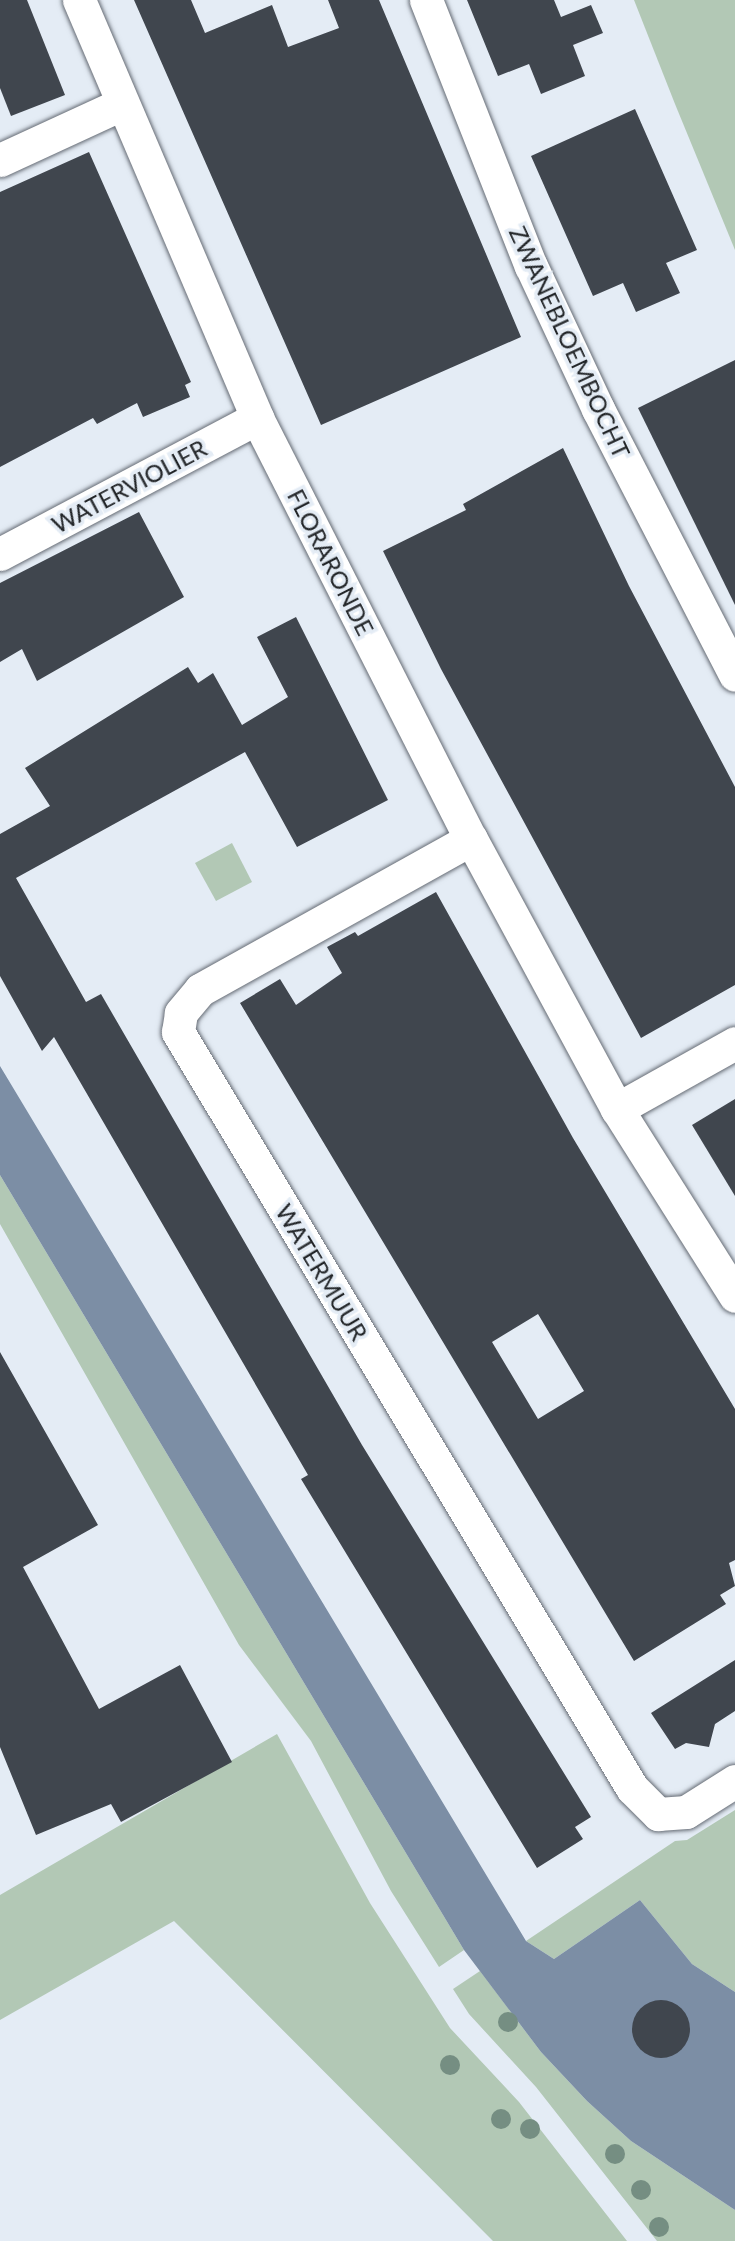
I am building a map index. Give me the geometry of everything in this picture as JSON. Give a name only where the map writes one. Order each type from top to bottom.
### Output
[{"type":"street","name":"FLORARONDE","points":[[79,0],[257,418],[471,839],[617,1109],[735,1296]]},
{"type":"street","name":"ZWANEBLOEMBOCHT","points":[[426,0],[531,266],[598,409],[735,675]]},
{"type":"street","points":[[0,160],[122,104]]},
{"type":"street","name":"WATERVIOLIER","points":[[0,554],[257,418]]},
{"type":"street","name":"WATERMUUR","points":[[471,839],[200,990],[181,1013],[178,1032],[632,1788],[658,1814],[686,1812],[735,1781]]},
{"type":"street","points":[[617,1109],[735,1044]]},
{"type":"green space","points":[[634,0],[735,0],[735,250],[675,104]]},
{"type":"green space","points":[[232,843],[252,882],[216,901],[195,863]]},
{"type":"green space","points":[[0,1175],[464,1950],[439,1967],[391,1891],[311,1741],[239,1645],[0,1224]]},
{"type":"green space","points":[[277,1734],[370,1903],[450,2028],[519,2102],[627,2241],[493,2241],[174,1921],[0,2020],[0,1895]]},
{"type":"green space","points":[[735,1810],[735,1992],[692,1964],[640,1900],[554,1959],[526,1941],[675,1841],[687,1840]]},
{"type":"green space","points":[[480,1971],[541,2052],[587,2101],[631,2141],[735,2210],[735,2241],[657,2241],[536,2087],[469,2014],[453,1989]]},
{"type":"water","points":[[0,1066],[526,1941],[554,1959],[640,1900],[692,1964],[735,1992],[735,2210],[631,2141],[587,2101],[541,2052],[464,1950],[0,1175]]},
{"type":"building","points":[[0,0],[27,0],[65,95],[11,116],[0,88]]},
{"type":"building","points":[[134,0],[191,0],[205,33],[272,5],[288,47],[339,28],[328,0],[379,0],[521,337],[321,425]]},
{"type":"building","points":[[467,0],[554,0],[561,17],[591,5],[603,33],[573,45],[585,76],[541,94],[529,64],[498,76]]},
{"type":"building","points":[[635,109],[697,250],[666,263],[680,293],[636,312],[623,283],[593,296],[531,156]]},
{"type":"building","points":[[89,152],[191,382],[185,385],[190,397],[143,417],[137,403],[97,424],[93,418],[0,467],[0,192]]},
{"type":"building","points":[[735,360],[735,605],[638,408]]},
{"type":"building","points":[[563,448],[629,586],[735,787],[735,985],[641,1038],[441,669],[383,551],[466,510],[463,504]]},
{"type":"building","points":[[139,512],[184,597],[37,681],[22,649],[0,662],[0,583]]},
{"type":"building","points":[[296,617],[388,800],[297,847],[245,752],[16,878],[86,1002],[101,994],[362,1445],[591,1817],[575,1827],[583,1839],[537,1868],[301,1479],[308,1475],[54,1037],[42,1051],[0,976],[0,834],[50,806],[25,768],[188,667],[198,683],[213,673],[242,725],[288,697],[257,637]]},
{"type":"building","points":[[436,892],[573,1138],[735,1409],[735,1560],[729,1563],[735,1586],[720,1595],[726,1604],[634,1661],[240,1003],[280,979],[296,1005],[342,973],[327,947],[355,932],[358,936]],"holes":[[[538,1314],[584,1391],[538,1419],[492,1342]]]},
{"type":"building","points":[[735,1099],[735,1196],[692,1125]]},
{"type":"building","points":[[0,1352],[98,1525],[23,1567],[99,1709],[180,1665],[232,1762],[121,1822],[111,1804],[36,1835],[0,1747]]},
{"type":"building","points":[[735,1660],[735,1711],[715,1724],[709,1747],[686,1743],[675,1749],[651,1713]]},
{"type":"building","points":[[661,2000],[672,2002],[685,2013],[690,2029],[688,2040],[677,2053],[661,2058],[650,2056],[637,2045],[632,2029],[634,2018],[645,2005]]}]
